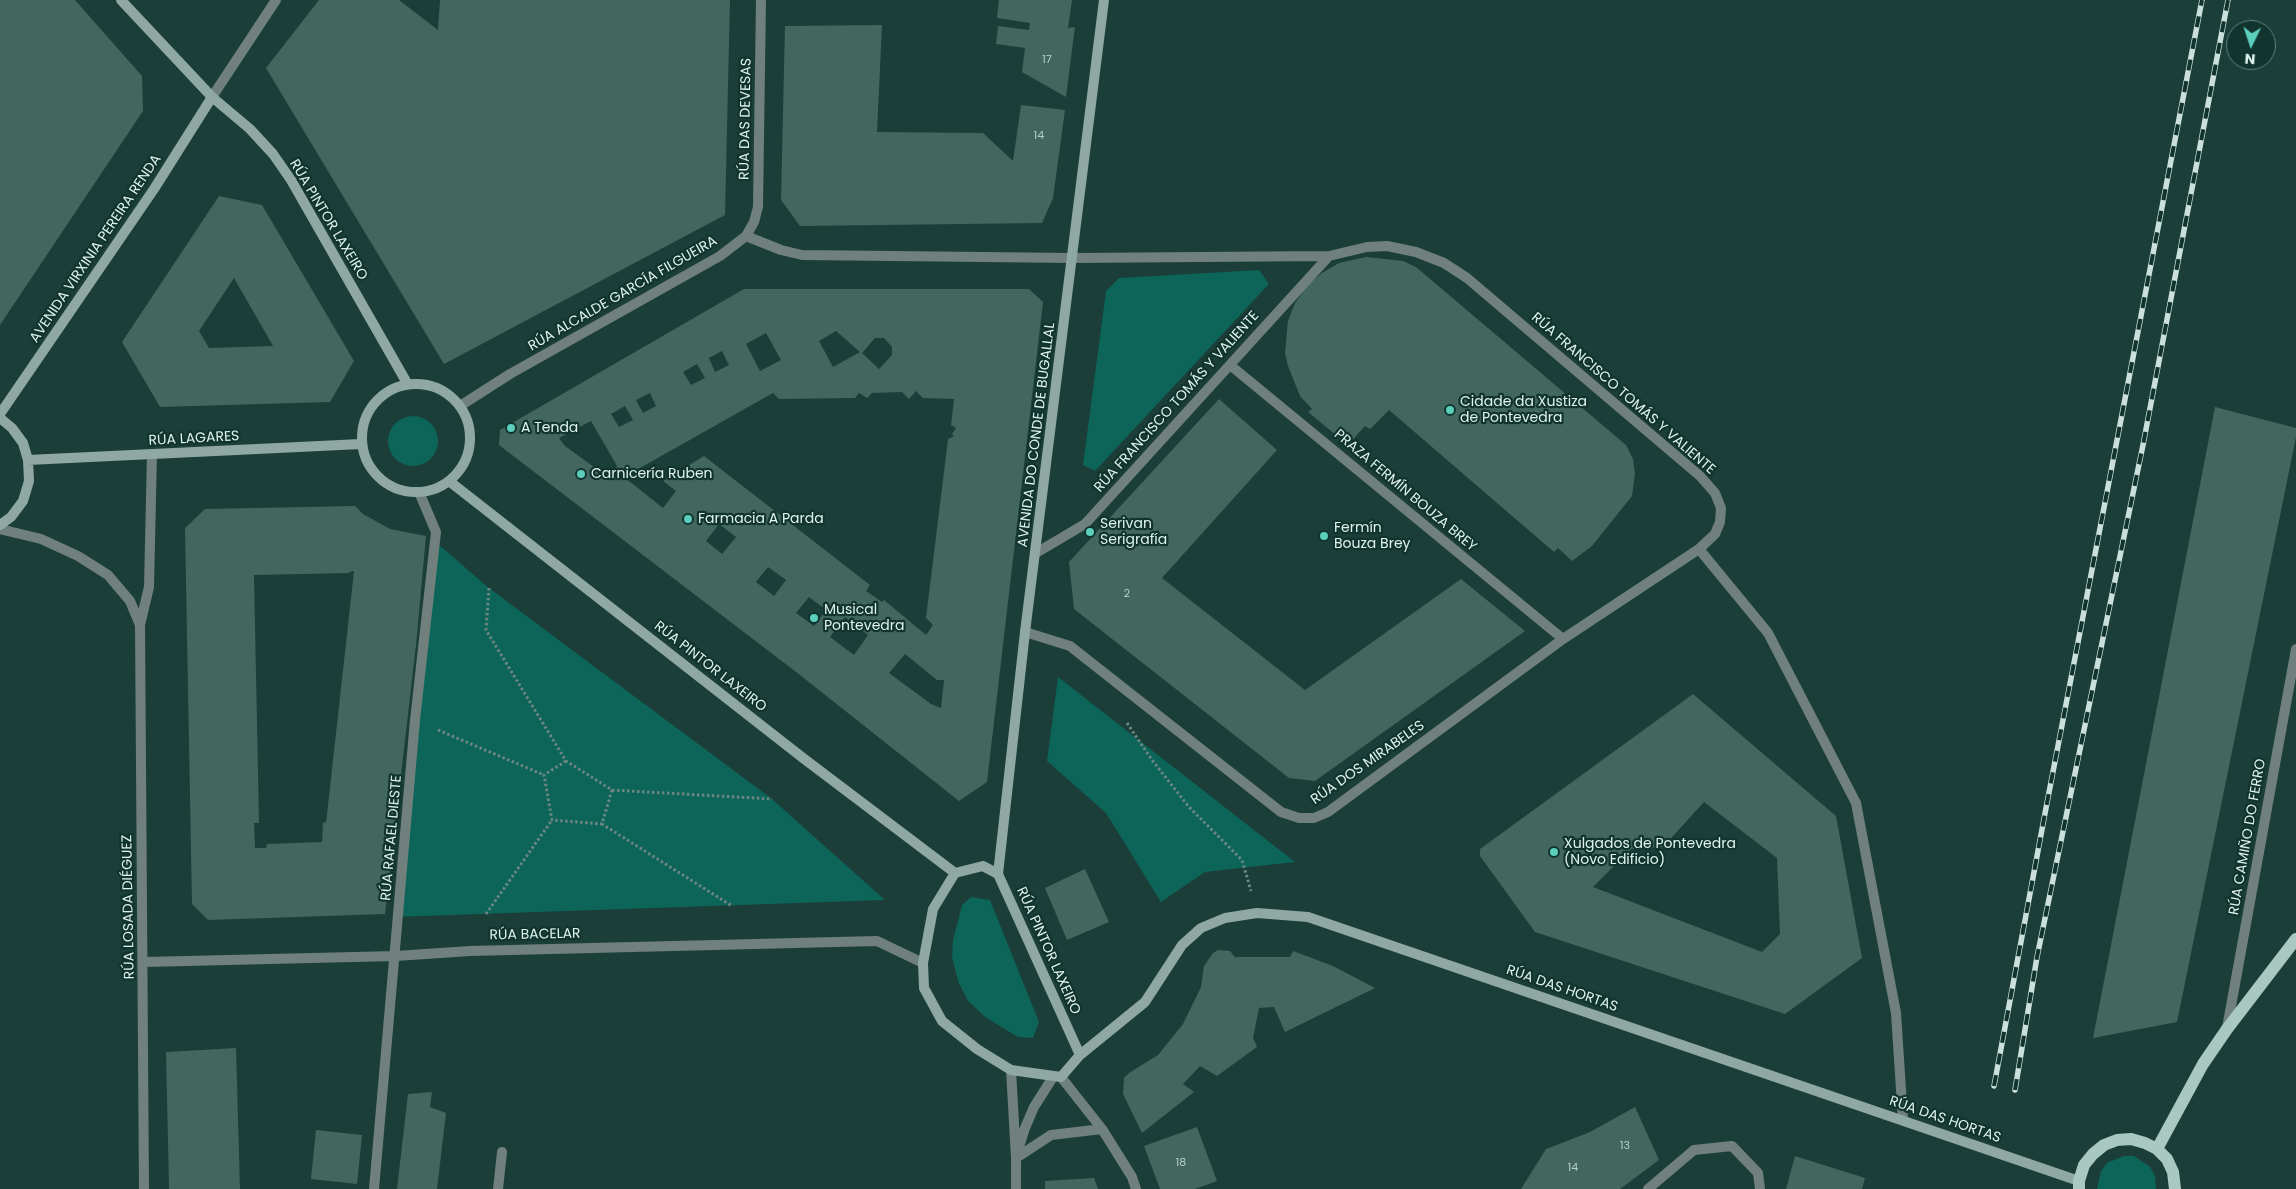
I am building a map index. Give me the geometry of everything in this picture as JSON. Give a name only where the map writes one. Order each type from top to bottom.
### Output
[{"type":"main road","name":"RÚA PINTOR LAXEIRO","points":[[121,0],[212,97],[250,129],[273,154],[291,180],[407,384]]},
{"type":"main road","name":"AVENIDA DO CONDE DE BUGALLAL","points":[[998,874],[1104,0]]},
{"type":"main road","name":"AVENIDA VIRXINIA PEREIRA RENDA","points":[[0,414],[154,190],[212,97]]},
{"type":"main road","points":[[423,383],[438,387],[451,395],[460,406],[468,422],[470,438],[468,455],[460,470],[449,481],[435,489],[419,492],[395,488],[375,474],[366,460],[361,444],[362,427],[372,405],[378,398],[391,388],[423,383]]},
{"type":"main road","points":[[0,418],[12,428],[23,443],[28,460],[29,481],[23,500],[11,517],[0,527]]},
{"type":"main road","name":"RÚA LAGARES","points":[[28,460],[361,444]]},
{"type":"main road","name":"RÚA PINTOR LAXEIRO","points":[[449,481],[803,758],[955,873]]},
{"type":"main road","points":[[998,874],[983,866],[955,873],[933,909],[923,963],[924,988],[942,1021],[977,1049],[1010,1070],[1057,1077],[1080,1055]]},
{"type":"main road","name":"RÚA PINTOR LAXEIRO","points":[[998,874],[1080,1055]]},
{"type":"main road","name":"RÚA DAS HORTAS","points":[[1080,1055],[1145,1002],[1182,945],[1201,928],[1225,918],[1257,913],[1308,917],[1903,1120],[2079,1185]]},
{"type":"main road","points":[[2157,1149],[2203,1064],[2227,1029],[2296,939]]},
{"type":"main road","points":[[2079,1185],[2084,1165],[2092,1154],[2104,1145],[2117,1140],[2131,1139],[2145,1142],[2157,1149],[2167,1159],[2173,1172],[2175,1189]]},
{"type":"street","points":[[212,97],[276,0]]},
{"type":"street","name":"RÚA DAS DEVESAS","points":[[746,236],[754,222],[758,207],[761,0]]},
{"type":"street","points":[[746,236],[781,250],[802,255],[1073,258]]},
{"type":"street","name":"RÚA ALCALDE GARCÍA FILGUEIRA","points":[[460,406],[510,374],[720,256],[746,236]]},
{"type":"street","name":"RÚA FRANCISCO TOMÁS Y VALIENTE","points":[[1073,258],[1329,256],[1346,250],[1387,246],[1416,252],[1444,263],[1467,278],[1700,476],[1715,493],[1721,508],[1720,522],[1715,534],[1699,549]]},
{"type":"street","name":"RÚA FRANCISCO TOMÁS Y VALIENTE","points":[[1036,553],[1085,524],[1329,256]]},
{"type":"street","name":"PRAZA FERMÍN BOUZA BREY","points":[[1230,365],[1563,639]]},
{"type":"street","name":"RÚA LOSADA DIÉGUEZ","points":[[144,1189],[144,962],[140,625],[149,587],[152,454]]},
{"type":"street","name":"RÚA RAFAEL DIESTE","points":[[374,1189],[396,956],[415,720],[436,532],[419,492]]},
{"type":"street","name":"RÚA LOSADA DIÉGUEZ","points":[[0,527],[41,539],[78,556],[108,575],[130,601],[140,625]]},
{"type":"street","points":[[1699,549],[1768,633],[1856,803],[1896,1014],[1903,1120]]},
{"type":"street","name":"RÚA DOS MIRABELES","points":[[1026,632],[1070,646],[1267,803],[1281,812],[1299,818],[1314,818],[1328,812],[1563,639],[1699,549]]},
{"type":"street","name":"RÚA CAMIÑO DO FERRO","points":[[2227,1029],[2296,649]]},
{"type":"street","name":"RÚA BACELAR","points":[[144,962],[396,956],[470,951],[877,941],[923,963]]},
{"type":"street","points":[[1010,1070],[1016,1158],[1016,1189]]},
{"type":"street","points":[[1016,1158],[1034,1106],[1057,1077],[1102,1129],[1132,1177],[1136,1189]]},
{"type":"street","points":[[1016,1158],[1051,1135],[1102,1129]]},
{"type":"street","points":[[1648,1189],[1694,1150],[1732,1146],[1758,1173],[1760,1189]]},
{"type":"street","points":[[498,1189],[502,1152]]},
{"type":"path","points":[[489,588],[486,630],[566,761],[612,790],[772,798]]},
{"type":"path","points":[[1124,718],[1152,760],[1189,807],[1242,860],[1257,913]]},
{"type":"path","points":[[415,720],[544,775]]},
{"type":"path","points":[[544,775],[566,761]]},
{"type":"path","points":[[486,914],[552,820],[544,775]]},
{"type":"path","points":[[602,824],[612,790]]},
{"type":"path","points":[[552,820],[602,824],[732,906]]},
{"type":"green space","points":[[1259,270],[1269,284],[1095,471],[1083,465],[1106,291],[1119,278]]},
{"type":"green space","points":[[408,416],[418,416],[431,423],[438,436],[438,446],[431,459],[418,466],[408,466],[399,462],[392,455],[388,446],[388,436],[392,427],[399,420]]},
{"type":"green space","points":[[439,545],[489,588],[772,799],[885,900],[393,917]]},
{"type":"green space","points":[[1058,677],[1295,862],[1205,872],[1161,902],[1106,813],[1047,761]]},
{"type":"green space","points":[[971,897],[990,900],[1039,1022],[1033,1038],[1018,1037],[985,1017],[968,1001],[958,981],[952,957],[953,940],[962,905]]},
{"type":"green space","points":[[2124,1156],[2134,1156],[2150,1167],[2155,1176],[2156,1189],[2097,1189],[2101,1171],[2107,1163]]},
{"type":"building","points":[[0,0],[75,0],[142,76],[143,111],[0,325]]},
{"type":"building","points":[[319,0],[399,0],[438,30],[440,0],[730,0],[725,215],[444,364],[266,68]]},
{"type":"building","points":[[999,0],[1072,0],[1068,28],[1075,27],[1066,97],[1022,72],[1025,48],[996,44],[998,26],[1029,30],[1030,23],[997,18]]},
{"type":"building","points":[[882,25],[877,132],[983,133],[1013,161],[1021,105],[1065,110],[1053,198],[1042,223],[800,226],[781,200],[785,26]]},
{"type":"building","points":[[219,196],[262,205],[354,361],[330,402],[160,407],[122,342]],"holes":[[[234,278],[273,346],[209,348],[199,331]]]},
{"type":"building","points":[[1366,257],[1403,261],[1416,267],[1626,445],[1633,459],[1635,474],[1632,496],[1592,546],[1572,561],[1558,548],[1554,552],[1389,410],[1370,429],[1365,426],[1348,445],[1308,412],[1312,409],[1300,396],[1285,353],[1288,321],[1295,303],[1309,284],[1322,273],[1339,263]]},
{"type":"building","points":[[744,289],[1029,289],[1043,302],[987,782],[959,801],[800,675],[499,445],[500,430]],"holes":[[[836,331],[860,352],[833,367],[819,341]],[[766,333],[781,360],[760,371],[746,344]],[[875,338],[884,338],[892,347],[892,355],[879,369],[862,353]],[[722,351],[729,365],[715,372],[709,358]],[[697,364],[705,378],[691,385],[683,372]],[[916,391],[923,398],[954,399],[951,425],[956,428],[952,434],[954,436],[948,439],[926,618],[933,625],[926,635],[884,600],[882,602],[866,591],[870,585],[704,456],[663,481],[676,491],[663,508],[624,477],[773,393],[779,399],[855,398],[859,393],[867,398],[872,393],[902,392],[909,399]],[[650,393],[656,406],[643,413],[636,400]],[[625,406],[633,420],[619,427],[611,414]],[[591,421],[617,466],[609,478],[565,446],[559,438]],[[719,524],[736,537],[722,554],[706,541]],[[768,567],[786,580],[774,596],[756,582]],[[809,597],[826,610],[814,626],[796,613]],[[845,617],[868,635],[854,655],[830,637]],[[905,654],[937,680],[944,680],[941,708],[931,704],[889,673]]]},
{"type":"building","points":[[1219,399],[1277,450],[1162,578],[1305,690],[1461,579],[1525,631],[1315,781],[1289,778],[1074,609],[1069,562]]},
{"type":"building","points":[[2215,407],[2296,428],[2296,437],[2177,1022],[2093,1038]]},
{"type":"building","points":[[355,506],[363,514],[390,529],[426,536],[416,645],[385,914],[208,920],[192,904],[185,528],[205,509]],"holes":[[[354,571],[326,823],[323,822],[322,842],[267,844],[266,848],[255,848],[254,823],[259,823],[254,575],[350,573]]]},
{"type":"building","name":"Xulgados de Pontevedra (Novo Edificio)","points":[[1693,694],[1836,816],[1862,958],[1785,1014],[1535,932],[1480,856],[1480,849]],"holes":[[[1704,802],[1777,858],[1780,934],[1762,952],[1593,887],[1631,849],[1663,847]]]},
{"type":"building","points":[[1085,869],[1109,922],[1067,940],[1045,888]]},
{"type":"building","points":[[1218,950],[1230,951],[1235,957],[1290,957],[1293,951],[1333,966],[1375,988],[1285,1032],[1274,1007],[1259,1008],[1253,1038],[1257,1047],[1217,1076],[1200,1066],[1183,1084],[1194,1092],[1142,1133],[1123,1094],[1124,1078],[1158,1055],[1183,1024],[1201,987],[1204,966],[1213,953]]},
{"type":"building","points":[[236,1048],[240,1189],[169,1189],[166,1052]]},
{"type":"building","points":[[432,1092],[430,1107],[446,1113],[437,1189],[397,1189],[408,1094]]},
{"type":"building","points":[[1635,1107],[1659,1160],[1620,1189],[1521,1189],[1546,1149],[1590,1132]]},
{"type":"building","points":[[1197,1127],[1217,1181],[1195,1189],[1160,1189],[1144,1146]]},
{"type":"building","points":[[316,1130],[362,1135],[357,1184],[311,1179]]},
{"type":"building","points":[[1795,1156],[1865,1178],[1862,1189],[1786,1189]]},
{"type":"building","points":[[1094,1178],[1098,1189],[1045,1189],[1045,1181]]},
{"type":"railway","points":[[1994,1086],[2202,0]]},
{"type":"railway","points":[[2015,1090],[2037,957],[2143,445],[2228,0]]},
{"type":"place","name":"Cidade da Xustiza de Pontevedra","points":[[1450,410]]},
{"type":"place","name":"A Tenda","points":[[511,428]]},
{"type":"place","name":"Carnicería Ruben","points":[[581,474]]},
{"type":"place","name":"Farmacia A Parda","points":[[688,519]]},
{"type":"place","name":"Serivan Serigrafía","points":[[1090,532]]},
{"type":"place","name":"Fermín Bouza Brey","points":[[1324,536]]},
{"type":"place","name":"Musical Pontevedra","points":[[814,618]]},
{"type":"place","name":"Xulgados de Pontevedra (Novo Edificio)","points":[[1554,852]]}]
